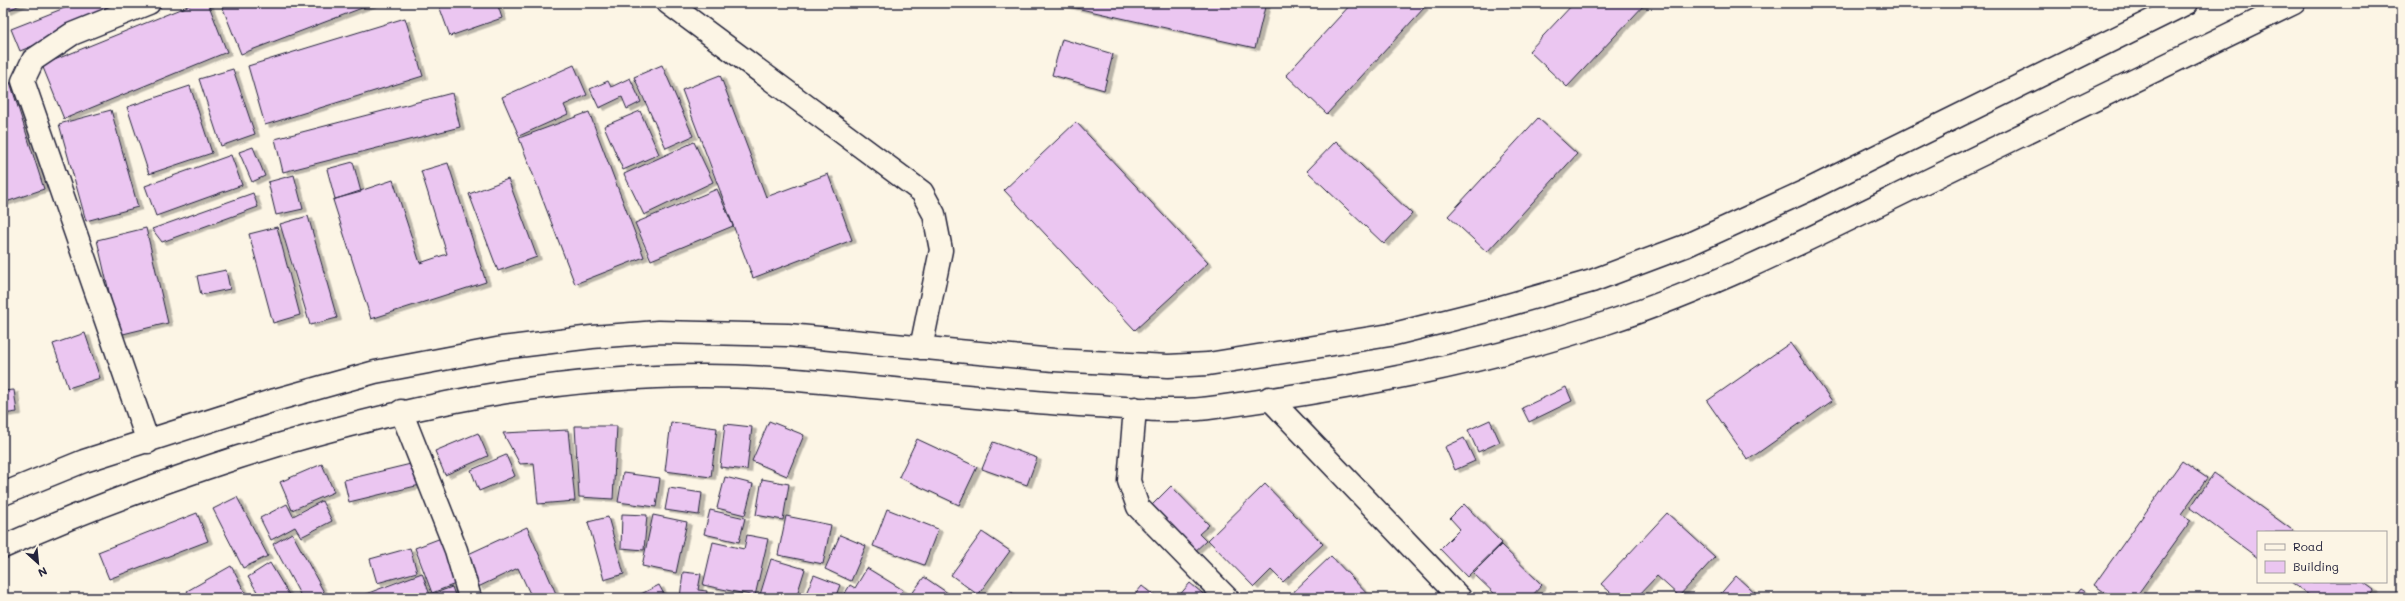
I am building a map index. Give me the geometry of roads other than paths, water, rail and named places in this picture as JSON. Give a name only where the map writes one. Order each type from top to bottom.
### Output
[{"type":"street","points":[[148,442],[23,82],[33,60],[72,34],[149,3]]},
{"type":"street","points":[[668,3],[922,192],[934,214],[941,250],[921,348]]},
{"type":"street","points":[[3,494],[84,461],[148,442],[275,400],[375,372],[502,348],[585,338],[658,332],[721,332],[788,335],[1124,365],[1208,364],[1390,335],[1494,309],[1592,281],[1685,246],[1808,190],[2187,3]]},
{"type":"street","points":[[3,547],[101,505],[158,483],[287,442],[401,411],[509,391],[596,380],[659,376],[785,379],[1051,404],[1135,408],[1212,408],[1399,378],[1505,352],[1614,320],[1702,286],[1827,230],[2294,3]]},
{"type":"street","points":[[1269,398],[1460,598]]},
{"type":"street","points":[[1135,408],[1129,481],[1138,507],[1227,598]]},
{"type":"street","points":[[401,411],[456,550],[470,598]]}]
